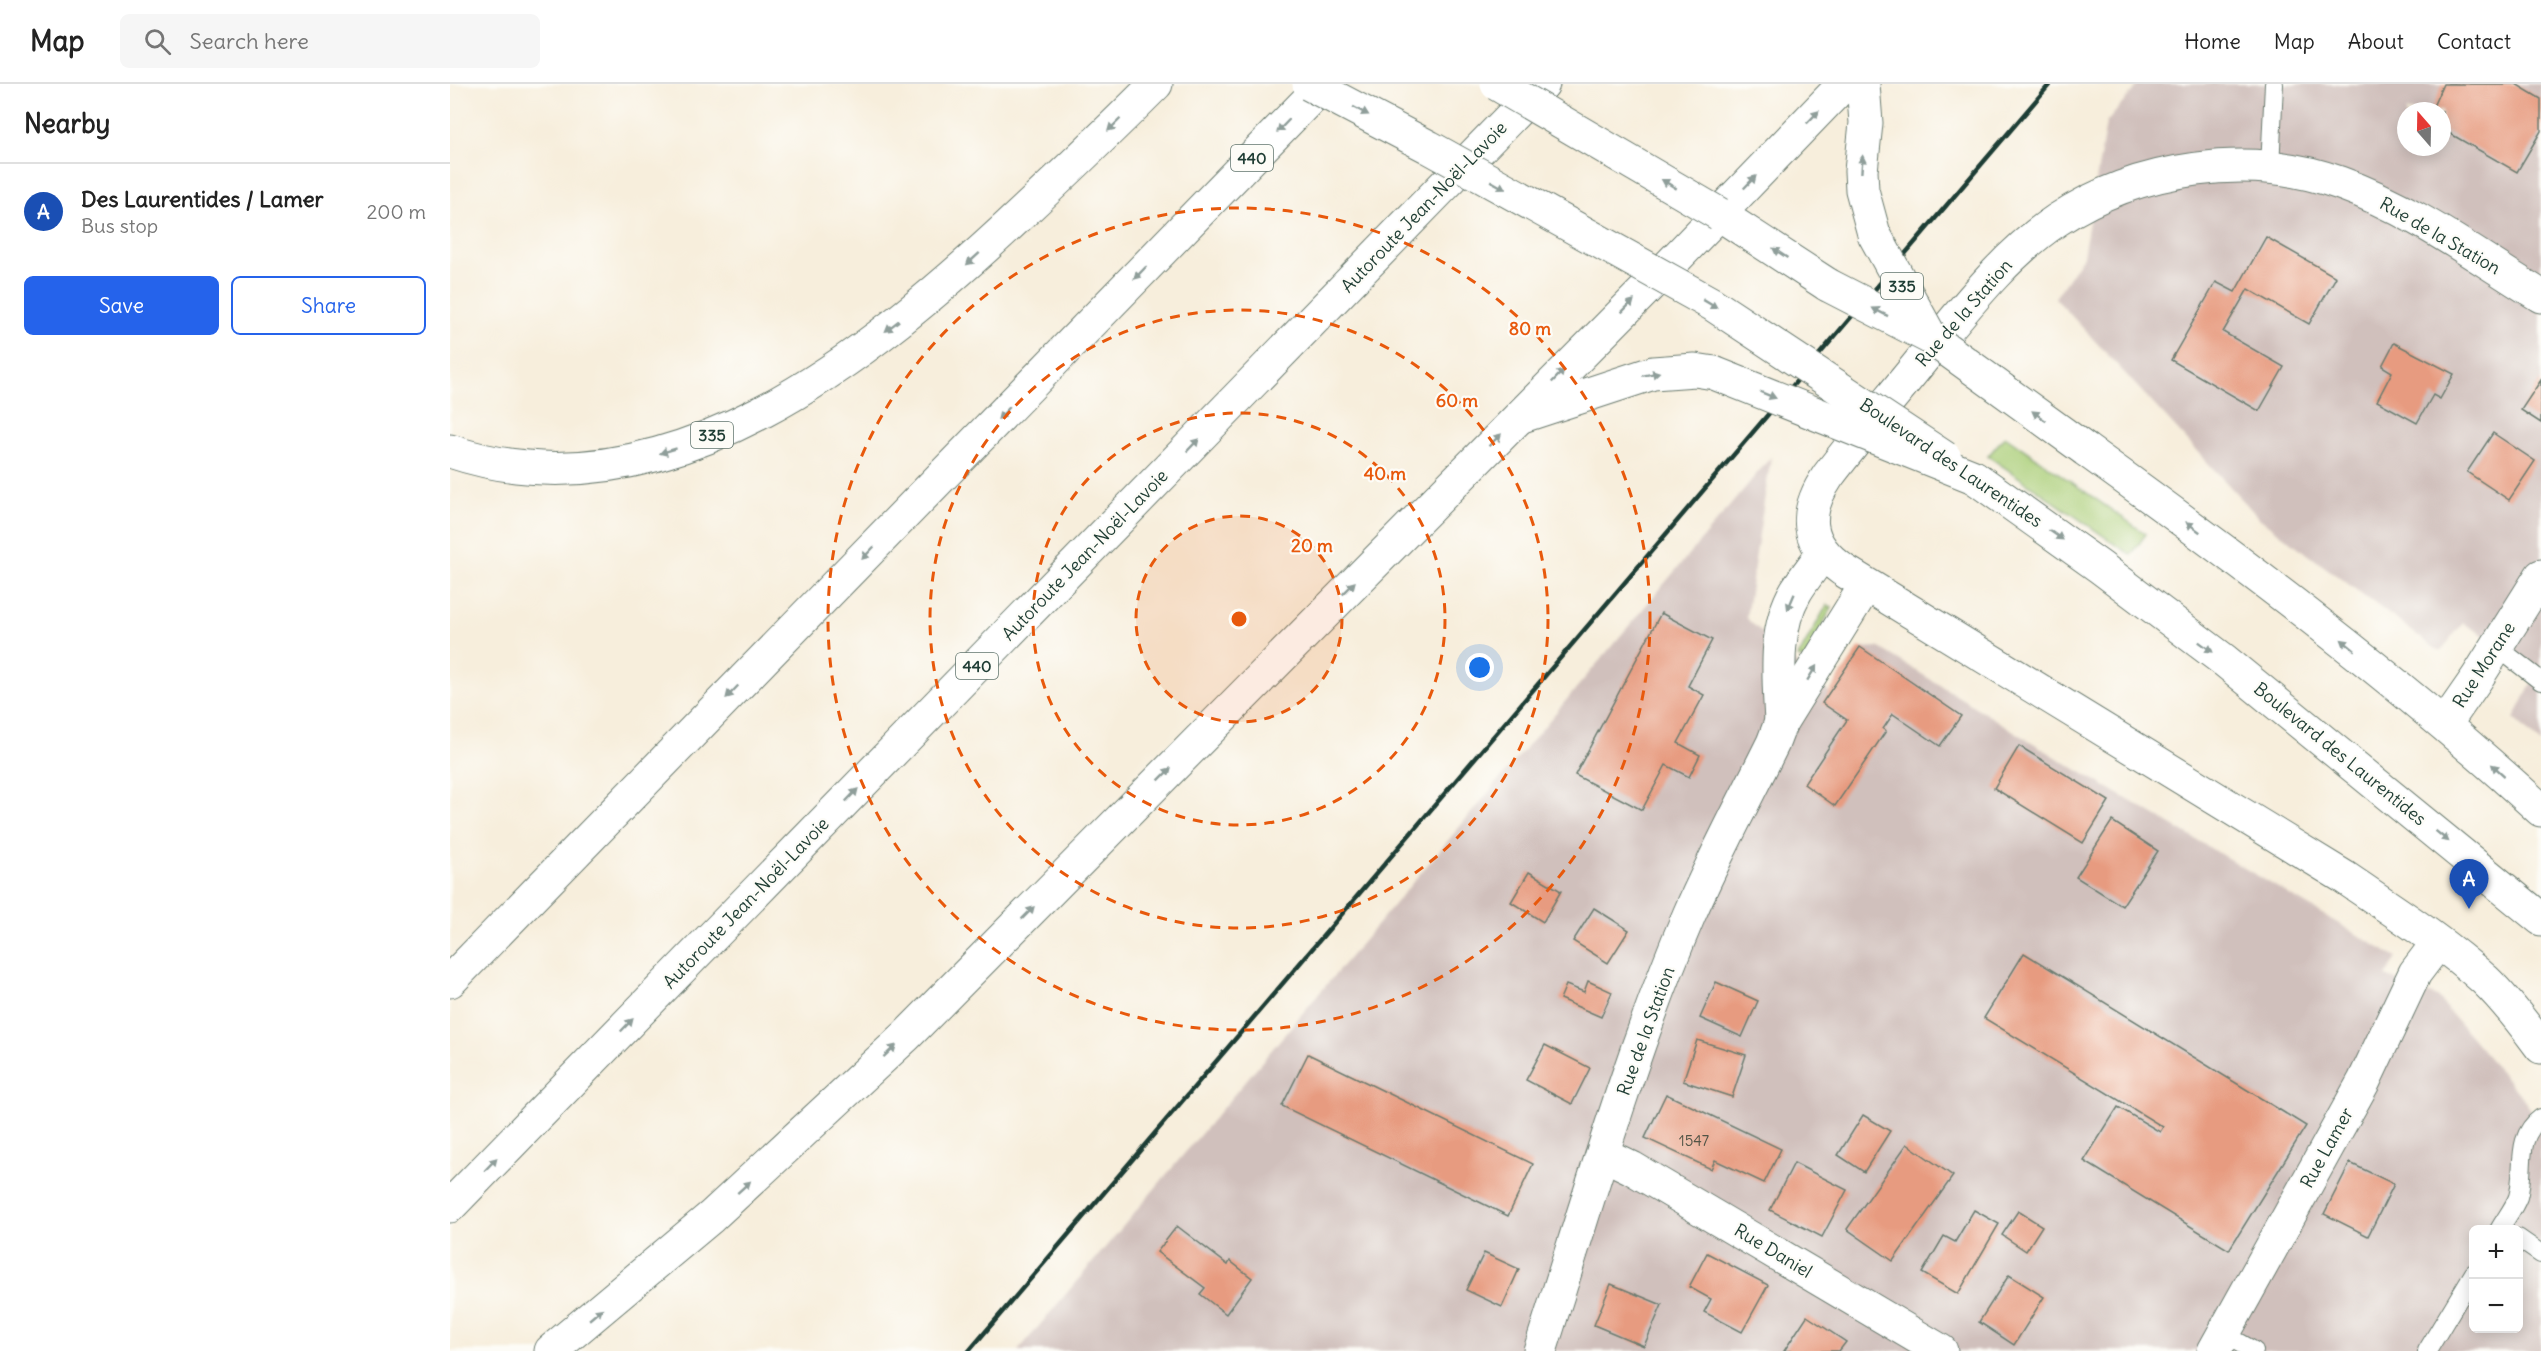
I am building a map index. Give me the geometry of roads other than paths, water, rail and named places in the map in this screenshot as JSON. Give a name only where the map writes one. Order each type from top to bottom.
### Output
[{"type":"main road","name":"335","points":[[450,451],[476,460],[529,468],[558,469],[619,463],[678,448],[766,410],[859,352],[969,263],[1156,84]]},
{"type":"main road","name":"Boulevard des Laurentides","points":[[1309,84],[1429,147],[1712,304],[1974,477],[2100,567],[2225,661],[2541,919]]},
{"type":"main road","name":"440","points":[[450,981],[1324,84]]},
{"type":"main road","points":[[1497,84],[1719,214],[1828,285],[1931,338]]},
{"type":"main road","name":"Autoroute Jean-Noël-Lavoie","points":[[450,1206],[1543,84]]},
{"type":"main road","points":[[551,1351],[711,1217],[906,1036],[1597,336],[1659,276],[1844,84]]},
{"type":"main road","name":"335","points":[[1863,84],[1866,123],[1861,171],[1865,204],[1874,234],[1931,338],[2313,617],[2445,724],[2541,810]]},
{"type":"main road","name":"Rue de la Station","points":[[1781,722],[1778,664],[1784,620],[1795,592],[1823,554],[1814,532],[1811,508],[1814,498],[1828,476],[1973,298],[2036,236],[2058,220],[2109,194],[2174,173],[2242,166],[2305,173],[2339,182],[2398,208],[2541,296]]},
{"type":"main road","points":[[1520,416],[1604,391],[1629,380],[1653,374],[1695,370],[1714,373],[1974,477]]},
{"type":"main road","points":[[1823,554],[1866,585],[2343,877],[2485,980],[2523,1022],[2541,1047]]},
{"type":"main road","name":"Rue Morane","points":[[2445,724],[2541,576]]},
{"type":"main road","name":"Rue de la Station","points":[[1540,1351],[1603,1154],[1660,988],[1689,915],[1773,743],[1781,722],[1866,585]]},
{"type":"main road","name":"Rue Lamer","points":[[2219,1343],[2364,1081],[2415,973],[2437,944]]},
{"type":"main road","name":"Rue Daniel","points":[[1603,1154],[1632,1168],[1941,1351]]},
{"type":"lane","points":[[2270,168],[2274,84]]},
{"type":"lane","points":[[2496,647],[2541,681]]},
{"type":"lane","points":[[2503,1225],[2518,1197],[2524,1142],[2529,1130],[2541,1118]]},
{"type":"lane","points":[[2523,1241],[2541,1254]]},
{"type":"lane","points":[[2432,1349],[2471,1279]]},
{"type":"lane","points":[[2219,1343],[2254,1351]]},
{"type":"railway","points":[[969,1351],[2050,84]]},
{"type":"place","name":"Des Laurentides / Lamer","points":[[2469,909]]}]
